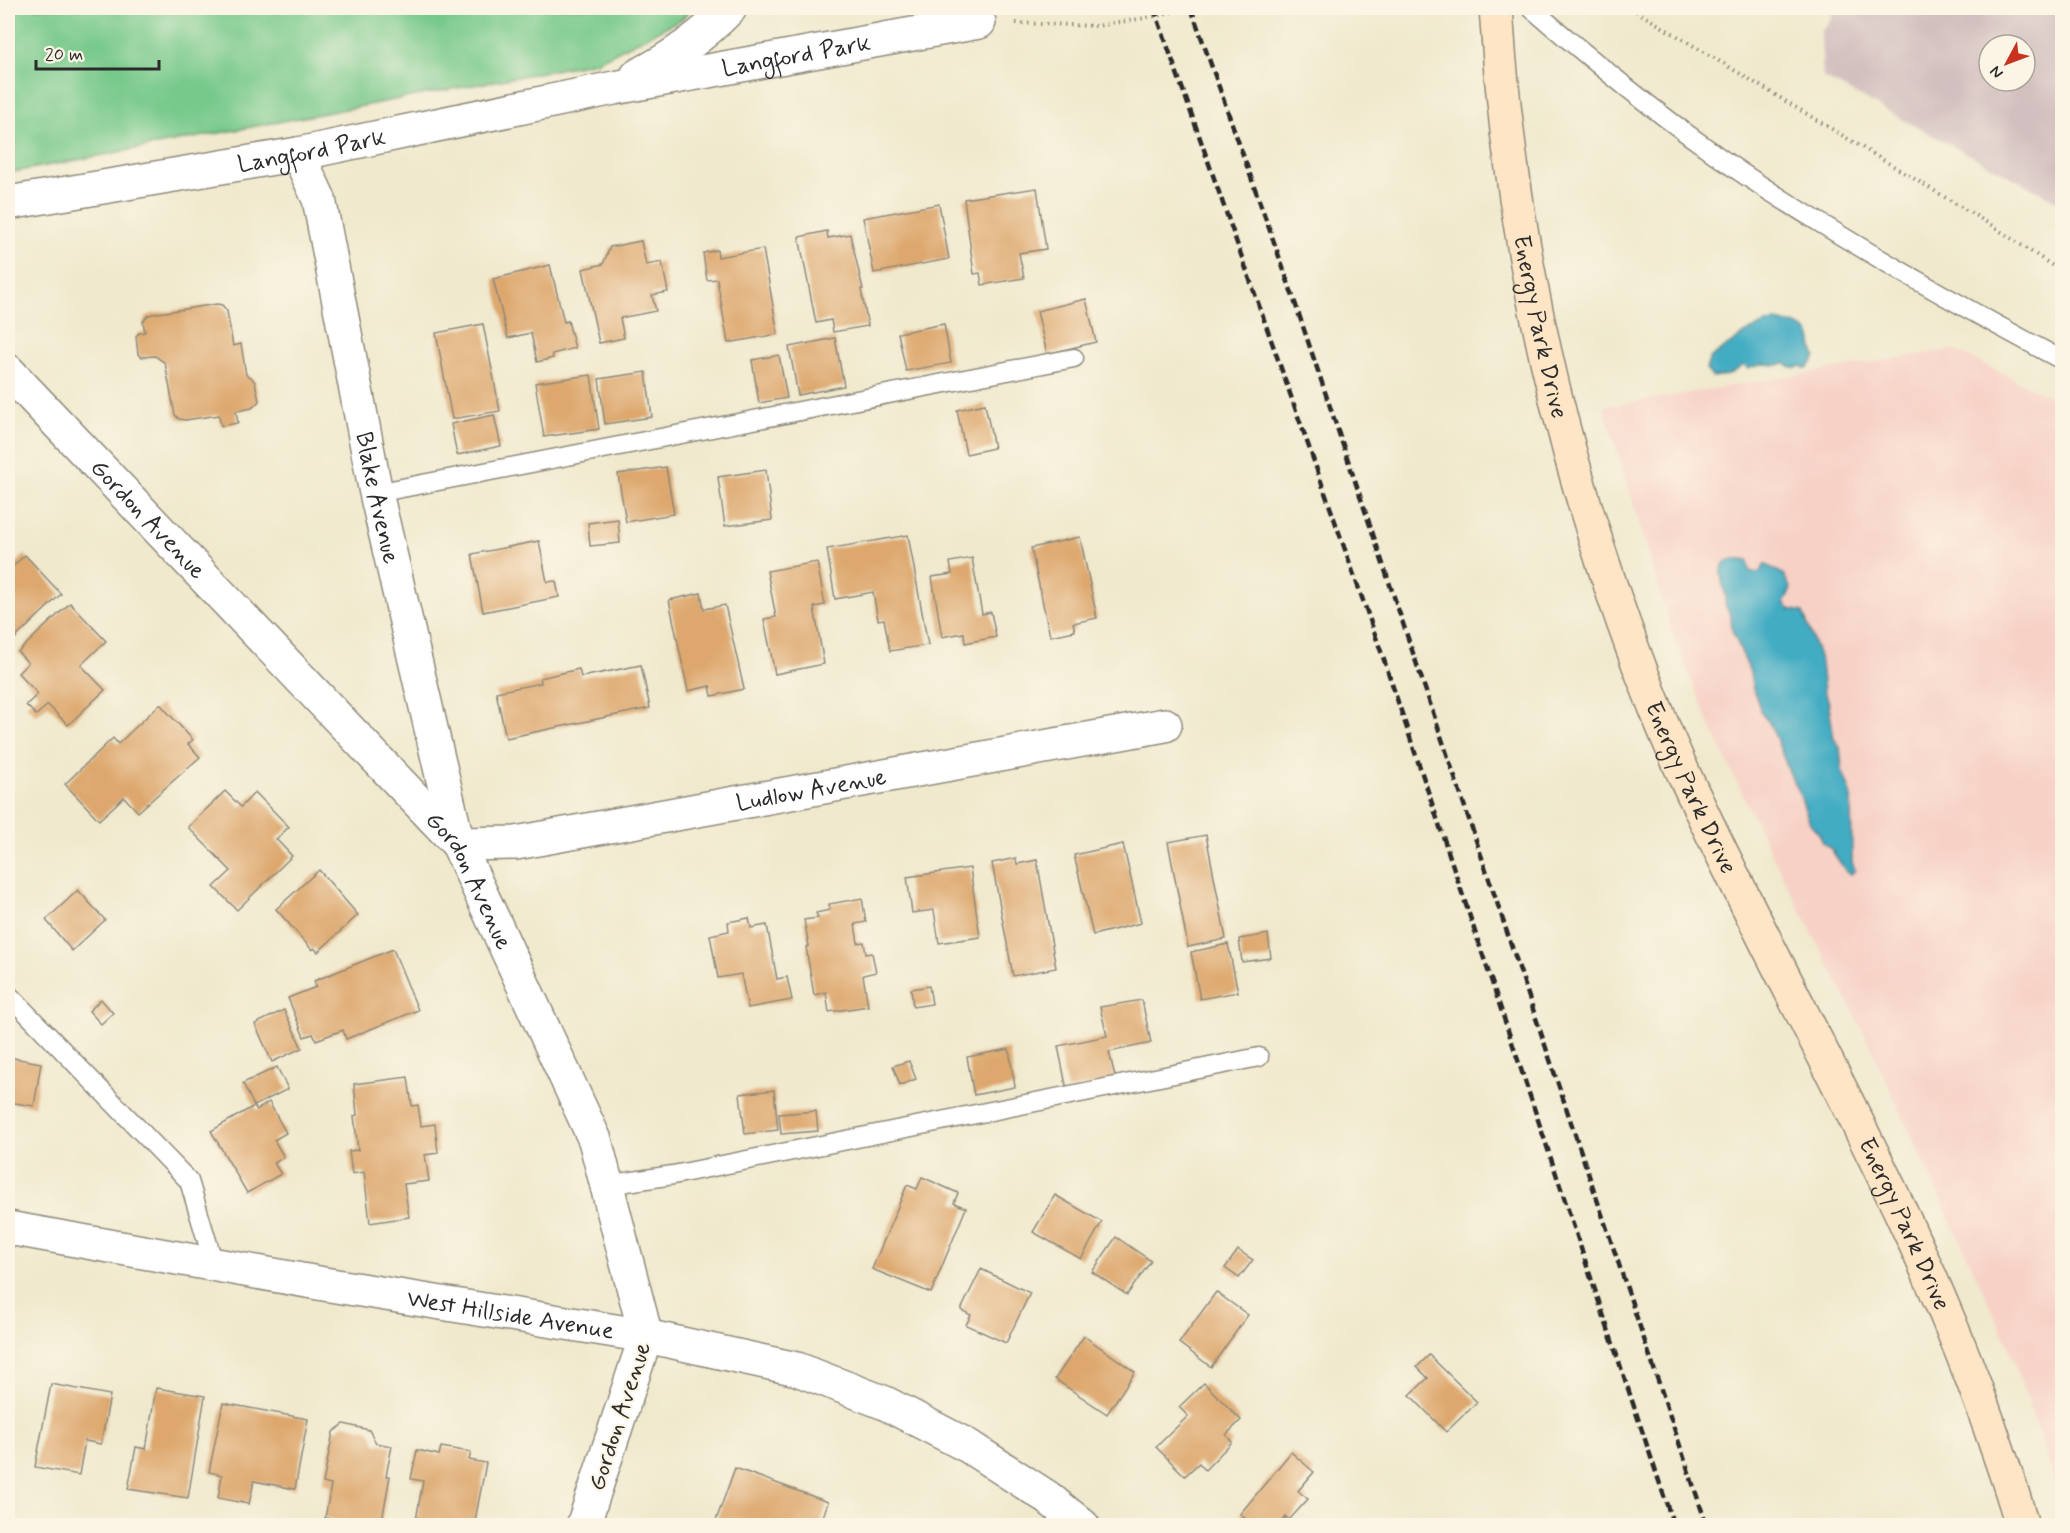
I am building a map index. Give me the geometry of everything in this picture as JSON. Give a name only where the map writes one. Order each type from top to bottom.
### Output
[{"type":"street","name":"Langford Park","points":[[614,88],[649,70],[684,47],[718,21],[730,8]]},
{"type":"street","name":"Energy Park Drive","points":[[1496,8],[1502,89],[1523,249],[1545,357],[1588,520],[1633,651],[1688,782],[1921,1253],[1978,1392],[2022,1526]]},
{"type":"street","name":"Langford Park","points":[[8,203],[298,154],[614,88],[979,22]]},
{"type":"street","name":"Blake Avenue","points":[[298,154],[319,199],[376,493],[458,844]]},
{"type":"street","name":"Gordon Avenue","points":[[8,371],[458,844],[595,1140],[646,1336],[583,1526]]},
{"type":"street","name":"Ludlow Avenue","points":[[458,844],[516,843],[1165,725]]},
{"type":"street","name":"West Hillside Avenue","points":[[8,1228],[646,1336],[797,1369],[885,1403],[968,1446],[1047,1497],[1083,1526]]},
{"type":"lane","points":[[1530,8],[1623,86],[1727,163],[1880,260],[2062,360]]},
{"type":"lane","points":[[376,493],[1074,358]]},
{"type":"lane","points":[[8,994],[189,1181],[214,1264]]},
{"type":"lane","points":[[607,1185],[673,1175],[1259,1058]]},
{"type":"path","points":[[979,22],[1097,26],[1157,16],[1187,8]]},
{"type":"path","points":[[1631,8],[1991,225],[2062,272]]},
{"type":"shaded area","points":[[1834,8],[2062,8],[2062,204],[1823,77],[1821,32],[1830,20]]},
{"type":"shaded area","points":[[1953,349],[2062,403],[2062,1502],[2009,1347],[1868,1041],[1770,851],[1711,728],[1673,635],[1604,407]]},
{"type":"green space","points":[[8,8],[691,8],[682,19],[596,62],[8,173]]},
{"type":"water","points":[[1775,321],[1796,325],[1809,333],[1816,357],[1807,369],[1801,366],[1792,367],[1784,363],[1763,364],[1748,369],[1744,365],[1729,375],[1712,377],[1706,369],[1710,358],[1755,328]]},
{"type":"water","points":[[1733,559],[1748,561],[1750,571],[1756,573],[1761,571],[1765,564],[1783,574],[1791,589],[1784,603],[1789,609],[1803,612],[1821,663],[1824,692],[1828,699],[1834,739],[1840,747],[1842,770],[1851,793],[1852,862],[1855,870],[1851,874],[1845,870],[1831,849],[1823,843],[1820,835],[1810,823],[1774,733],[1762,714],[1750,672],[1732,630],[1731,616],[1725,605],[1726,596],[1721,572],[1724,563]]},
{"type":"building","points":[[1037,188],[1046,249],[1019,253],[1024,278],[982,285],[980,273],[974,274],[964,199]]},
{"type":"building","points":[[939,204],[949,259],[874,273],[863,218]]},
{"type":"building","points":[[827,231],[828,238],[850,234],[863,289],[861,289],[868,326],[833,332],[831,320],[816,323],[799,237]]},
{"type":"building","points":[[641,241],[646,265],[662,262],[668,292],[652,295],[656,311],[620,318],[624,338],[599,343],[583,269],[603,264],[610,247]]},
{"type":"building","points":[[763,249],[778,334],[728,343],[717,279],[707,280],[703,253],[717,250],[718,257]]},
{"type":"building","points":[[550,265],[564,322],[568,321],[575,348],[552,354],[553,358],[537,362],[531,333],[508,338],[493,279]]},
{"type":"building","points":[[1086,299],[1096,342],[1047,354],[1037,311]]},
{"type":"building","points":[[222,305],[227,311],[233,346],[241,344],[246,375],[255,382],[259,401],[252,408],[236,411],[238,423],[221,426],[219,415],[185,420],[175,415],[165,363],[155,356],[141,357],[138,354],[136,336],[145,332],[143,322],[147,316],[152,314]]},
{"type":"building","points":[[483,324],[500,411],[452,419],[436,333]]},
{"type":"building","points":[[944,324],[951,363],[906,371],[898,333]]},
{"type":"building","points":[[835,338],[844,386],[798,395],[789,347]]},
{"type":"building","points":[[779,355],[787,398],[759,403],[752,360]]},
{"type":"building","points":[[646,372],[652,417],[605,424],[599,379]]},
{"type":"building","points":[[591,375],[599,429],[544,437],[535,383]]},
{"type":"building","points":[[985,404],[994,448],[966,454],[957,410]]},
{"type":"building","points":[[494,415],[501,446],[457,455],[451,424]]},
{"type":"building","points":[[666,467],[674,514],[626,522],[618,474]]},
{"type":"building","points":[[766,470],[772,520],[725,526],[718,477]]},
{"type":"building","points":[[618,519],[620,543],[590,546],[588,523]]},
{"type":"building","points":[[908,535],[928,645],[890,651],[884,619],[878,620],[873,592],[835,599],[827,549]]},
{"type":"building","points":[[1080,537],[1097,618],[1073,623],[1075,631],[1050,636],[1031,548]]},
{"type":"building","points":[[539,541],[547,582],[556,581],[559,597],[483,612],[472,554]]},
{"type":"building","points":[[25,555],[61,594],[11,642],[8,638],[8,571]]},
{"type":"building","points":[[972,558],[982,614],[991,612],[996,637],[965,643],[964,633],[942,637],[932,577],[952,574],[950,562]]},
{"type":"building","points":[[817,562],[825,605],[814,607],[824,664],[775,674],[764,619],[776,617],[767,571]]},
{"type":"building","points":[[701,593],[704,609],[725,605],[744,689],[712,696],[710,686],[688,691],[669,600]]},
{"type":"building","points":[[70,603],[106,641],[81,665],[105,690],[68,725],[48,705],[36,715],[26,705],[38,694],[18,673],[28,663],[18,652]]},
{"type":"building","points":[[641,665],[650,708],[506,738],[496,692],[541,683],[540,678],[579,669],[581,677]]},
{"type":"building","points":[[160,704],[193,740],[188,744],[200,757],[138,812],[124,797],[99,820],[65,784],[113,738],[118,744]]},
{"type":"building","points":[[225,791],[241,807],[255,792],[289,827],[276,839],[292,856],[237,910],[214,887],[231,871],[188,827]]},
{"type":"building","points":[[1206,835],[1226,939],[1188,947],[1168,842]]},
{"type":"building","points":[[1123,844],[1141,923],[1093,935],[1074,855]]},
{"type":"building","points":[[1016,858],[1017,864],[1037,860],[1056,968],[1013,976],[992,863]]},
{"type":"building","points":[[970,868],[980,937],[939,943],[934,910],[912,913],[907,877]]},
{"type":"building","points":[[319,870],[358,915],[318,952],[314,948],[312,950],[276,909]]},
{"type":"building","points":[[78,890],[105,920],[72,951],[46,920]]},
{"type":"building","points":[[862,898],[866,922],[855,924],[858,943],[864,942],[866,954],[872,953],[876,972],[863,975],[868,1006],[829,1012],[826,992],[814,995],[804,920],[818,918],[816,913],[830,910],[829,904]]},
{"type":"building","points":[[749,918],[751,928],[767,925],[777,979],[787,977],[792,1000],[748,1008],[741,974],[718,978],[710,935],[729,931],[728,922]]},
{"type":"building","points":[[1268,934],[1271,958],[1242,962],[1239,939]]},
{"type":"building","points":[[1228,944],[1238,992],[1200,999],[1191,952]]},
{"type":"building","points":[[393,949],[418,1010],[346,1039],[343,1030],[316,1040],[313,1034],[304,1037],[288,998],[316,987],[314,981]]},
{"type":"building","points":[[929,986],[932,1004],[913,1007],[911,989]]},
{"type":"building","points":[[101,999],[113,1013],[101,1024],[89,1011]]},
{"type":"building","points":[[1142,1000],[1151,1043],[1109,1052],[1116,1080],[1067,1090],[1058,1046],[1107,1036],[1100,1007]]},
{"type":"building","points":[[284,1010],[302,1048],[272,1062],[255,1024]]},
{"type":"building","points":[[1009,1049],[1015,1087],[974,1095],[967,1057]]},
{"type":"building","points":[[8,1057],[41,1063],[34,1106],[8,1102]]},
{"type":"building","points":[[909,1061],[916,1079],[900,1085],[893,1066]]},
{"type":"building","points":[[277,1067],[288,1089],[254,1106],[243,1083]]},
{"type":"building","points":[[408,1077],[412,1106],[418,1105],[421,1126],[435,1124],[438,1153],[425,1155],[429,1181],[404,1184],[409,1217],[370,1223],[364,1172],[352,1174],[349,1151],[358,1150],[354,1116],[357,1115],[354,1084]]},
{"type":"building","points":[[774,1090],[778,1130],[745,1134],[740,1094]]},
{"type":"building","points":[[269,1102],[286,1133],[274,1140],[284,1157],[274,1163],[281,1174],[247,1193],[211,1131],[254,1106],[257,1110]]},
{"type":"building","points":[[816,1111],[818,1131],[781,1134],[779,1114]]},
{"type":"building","points":[[922,1177],[958,1193],[954,1203],[966,1208],[931,1293],[872,1269],[907,1185],[917,1189]]},
{"type":"building","points":[[1055,1195],[1102,1222],[1081,1259],[1033,1232]]},
{"type":"building","points":[[1116,1237],[1151,1261],[1127,1295],[1092,1272]]},
{"type":"building","points":[[1238,1250],[1253,1260],[1239,1278],[1225,1268]]},
{"type":"building","points":[[981,1269],[1030,1293],[1006,1343],[966,1325],[971,1315],[961,1310]]},
{"type":"building","points":[[1216,1292],[1248,1315],[1211,1367],[1179,1343]]},
{"type":"building","points":[[1084,1336],[1135,1372],[1107,1414],[1055,1379]]},
{"type":"building","points":[[1429,1355],[1477,1402],[1446,1432],[1410,1395],[1428,1378],[1417,1367]]},
{"type":"building","points":[[1204,1383],[1241,1420],[1226,1435],[1232,1442],[1205,1470],[1199,1463],[1185,1476],[1156,1447],[1188,1416],[1179,1407]]},
{"type":"building","points":[[51,1384],[110,1395],[101,1444],[85,1441],[79,1475],[35,1467]]},
{"type":"building","points":[[156,1388],[205,1396],[188,1498],[128,1489],[136,1447],[146,1449]]},
{"type":"building","points":[[223,1403],[308,1419],[295,1489],[254,1481],[249,1504],[218,1498],[222,1475],[209,1472]]},
{"type":"building","points":[[344,1424],[369,1430],[376,1443],[392,1446],[386,1476],[390,1476],[381,1526],[364,1526],[325,1518],[331,1485],[323,1483],[333,1432]]},
{"type":"building","points":[[441,1447],[471,1452],[469,1460],[486,1463],[474,1526],[415,1526],[423,1481],[411,1479],[417,1450],[439,1455]]},
{"type":"building","points":[[1291,1452],[1314,1472],[1298,1491],[1308,1499],[1289,1520],[1286,1517],[1279,1526],[1254,1526],[1240,1514]]},
{"type":"building","points":[[735,1468],[828,1502],[820,1526],[714,1526]]},
{"type":"railway","points":[[1154,8],[1384,660],[1674,1526]]},
{"type":"railway","points":[[1191,8],[1287,279],[1707,1526]]}]
